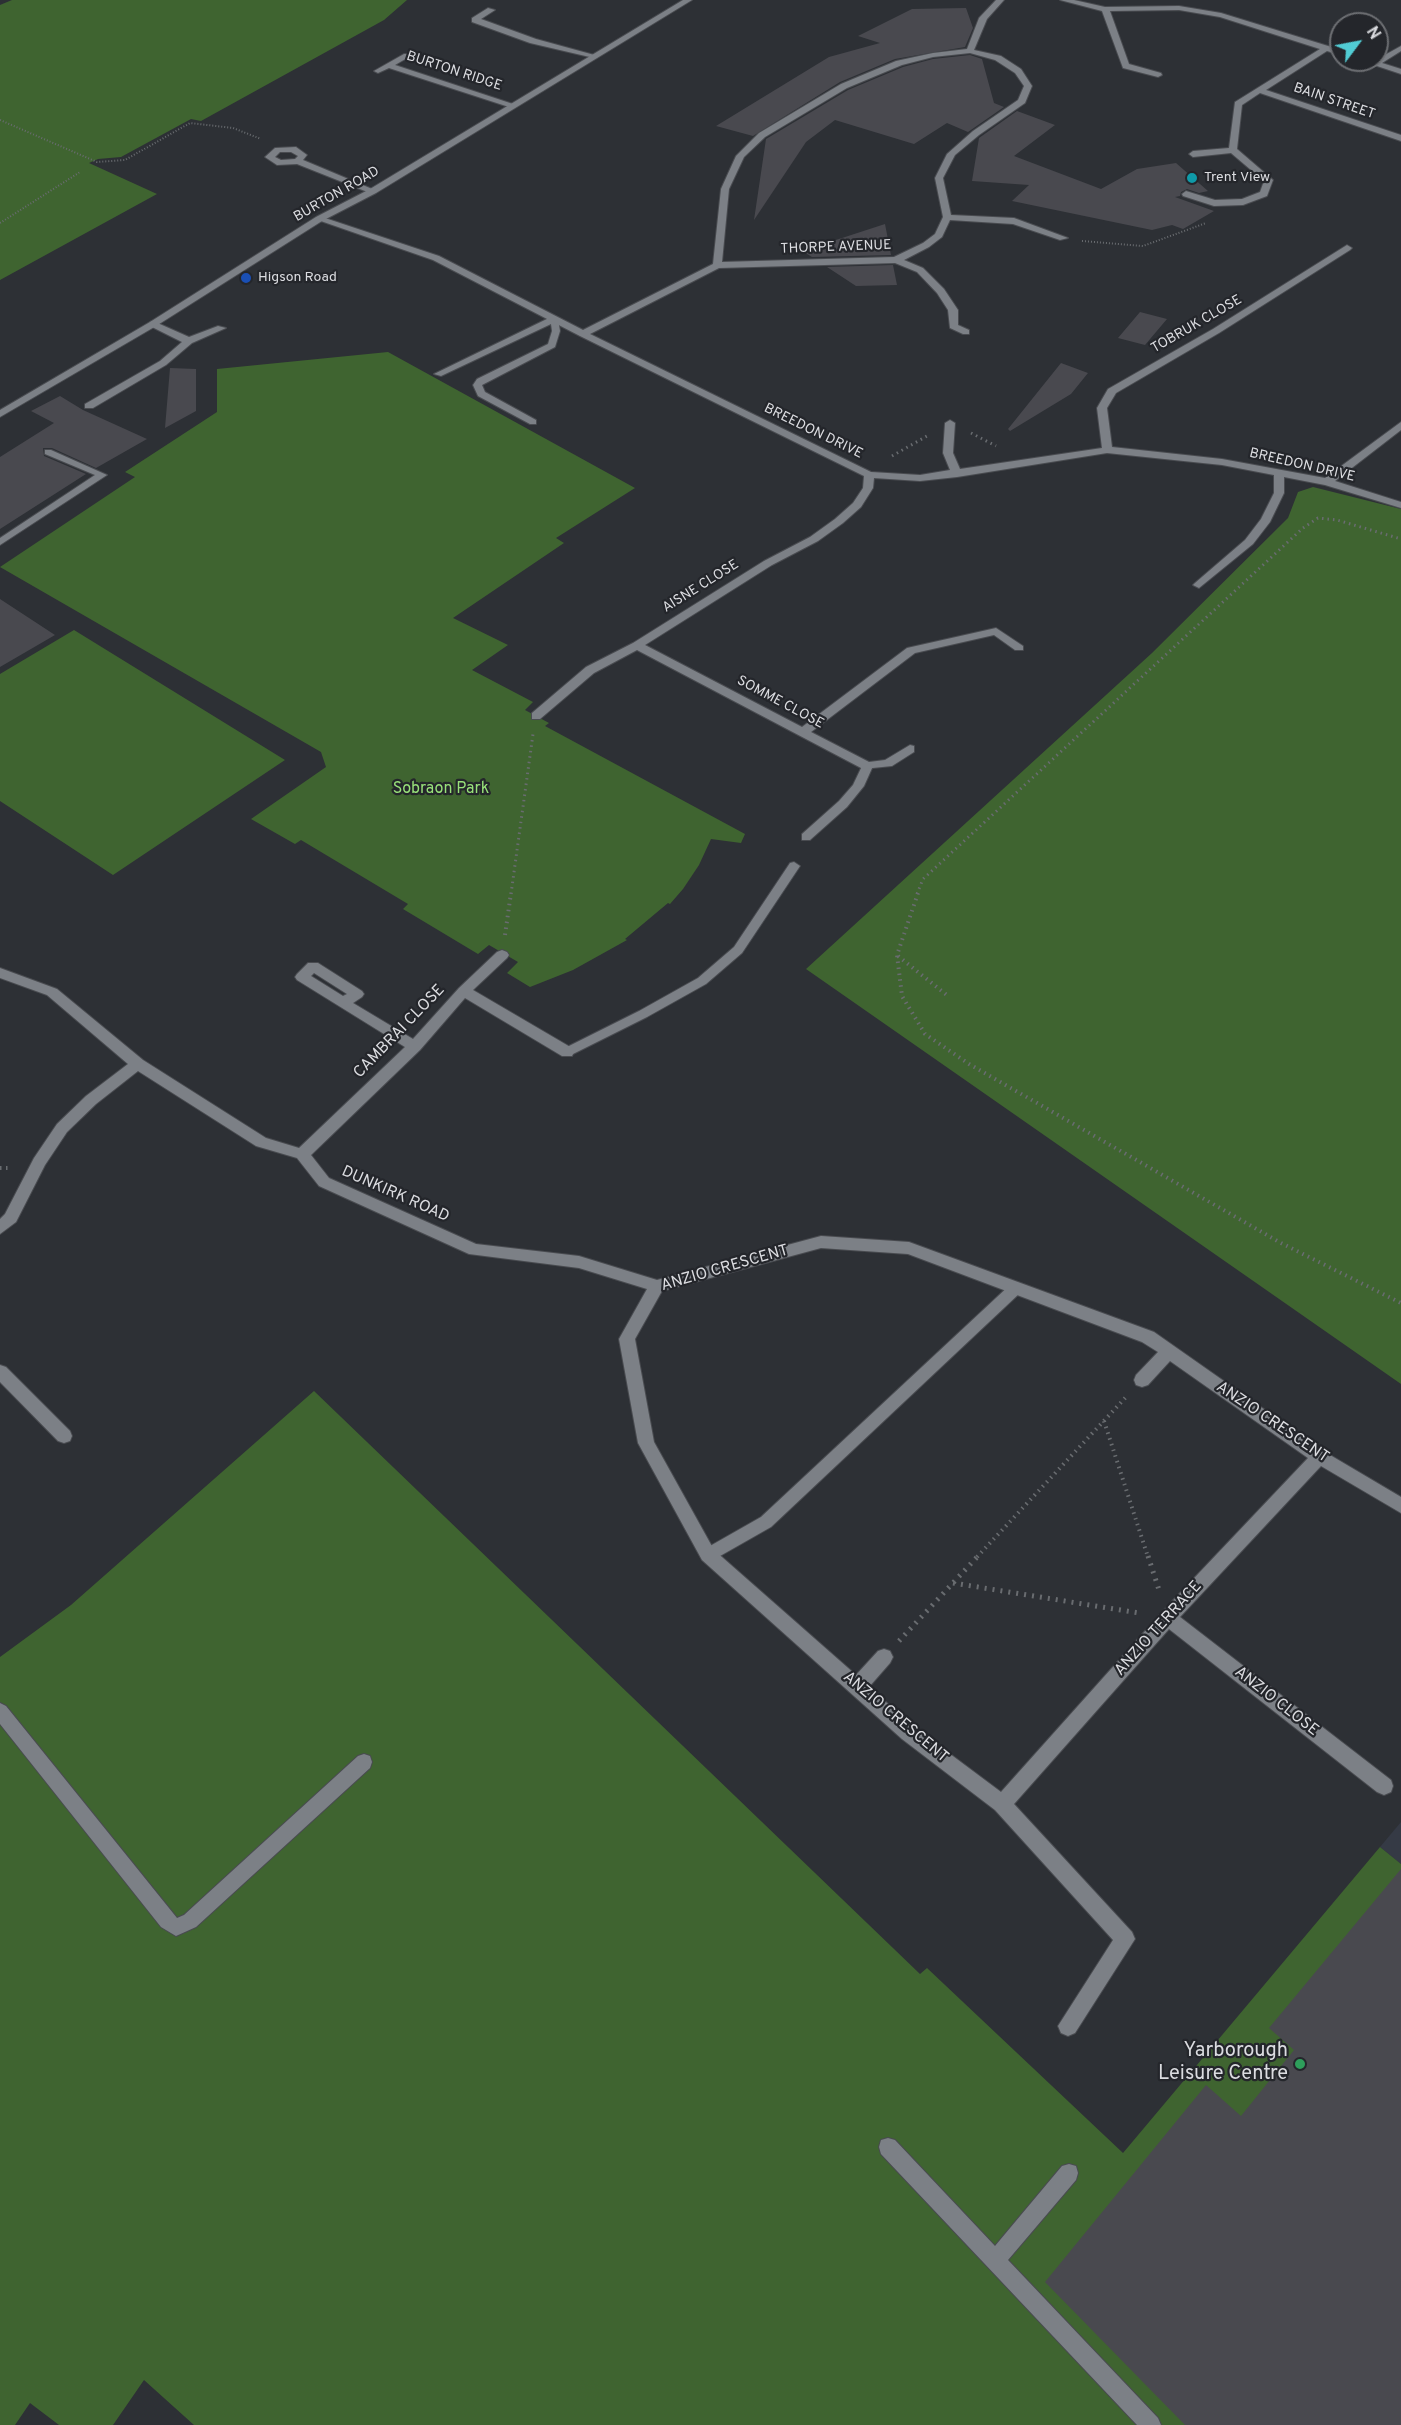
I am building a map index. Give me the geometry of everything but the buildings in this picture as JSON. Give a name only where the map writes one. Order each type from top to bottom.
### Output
[{"type":"street","name":"BURTON ROAD","points":[[0,414],[153,324],[319,219],[373,191],[688,0]]},
{"type":"street","points":[[970,51],[983,18],[1000,0]]},
{"type":"street","points":[[1064,0],[1106,9],[1179,8],[1221,15],[1327,48]]},
{"type":"street","points":[[1106,9],[1126,66],[1158,75]]},
{"type":"street","points":[[491,10],[476,20],[533,41],[594,56]]},
{"type":"street","points":[[1233,150],[1238,104],[1327,48]]},
{"type":"street","points":[[583,334],[717,265],[725,189],[740,156],[762,135],[844,86],[899,63],[933,55],[970,51],[998,58],[1018,71],[1028,86],[1022,101],[976,133],[951,154],[939,178],[947,217],[1014,221],[1063,238]]},
{"type":"street","points":[[378,71],[404,56]]},
{"type":"street","name":"BURTON RIDGE","points":[[388,65],[512,105]]},
{"type":"street","name":"BAIN STREET","points":[[1258,90],[1401,138]]},
{"type":"street","points":[[298,161],[303,155],[299,150],[278,150],[271,154],[271,160],[283,164],[298,161],[373,191]]},
{"type":"street","points":[[1186,194],[1214,203],[1244,202],[1264,194],[1269,180],[1233,150],[1193,154]]},
{"type":"street","name":"THORPE AVENUE","points":[[717,265],[896,260],[926,245],[939,235],[947,217]]},
{"type":"street","name":"BREEDON DRIVE","points":[[319,219],[436,258],[583,334],[869,475],[920,478],[957,474],[1047,457],[1107,450],[1222,462],[1328,482],[1401,505]]},
{"type":"street","name":"TOBRUK CLOSE","points":[[1107,450],[1102,408],[1112,391],[1216,331],[1347,248]]},
{"type":"street","points":[[896,260],[920,270],[941,291],[953,310],[953,326],[966,332]]},
{"type":"street","points":[[153,324],[189,341]]},
{"type":"street","points":[[89,406],[163,363],[189,341],[221,328]]},
{"type":"street","points":[[950,423],[948,453],[957,474]]},
{"type":"street","points":[[1328,482],[1401,425]]},
{"type":"street","points":[[1199,585],[1249,542],[1266,520],[1279,492],[1279,474]]},
{"type":"street","name":"AISNE CLOSE","points":[[536,716],[590,670],[637,645],[839,521],[857,505],[868,488],[869,475]]},
{"type":"street","points":[[803,732],[912,650],[996,631],[1019,648]]},
{"type":"street","name":"SOMME CLOSE","points":[[637,645],[867,766]]},
{"type":"street","points":[[867,766],[888,763],[910,749]]},
{"type":"street","points":[[464,991],[502,955]]},
{"type":"street","points":[[0,973],[52,992],[138,1064],[261,1142],[302,1154]]},
{"type":"street","name":"CAMBRAI CLOSE","points":[[302,1154],[415,1046],[464,991],[567,1052]]},
{"type":"street","points":[[343,1003],[415,1046]]},
{"type":"street","points":[[0,1228],[11,1218],[39,1162],[62,1128],[91,1100],[138,1064]]},
{"type":"street","name":"DUNKIRK ROAD","points":[[302,1154],[324,1182],[474,1251],[579,1262],[657,1287]]},
{"type":"street","name":"ANZIO CRESCENT","points":[[1068,2026],[1125,1939],[1002,1804],[908,1733],[708,1555],[646,1443],[627,1339],[657,1287],[821,1242],[909,1248],[1148,1337],[1319,1457],[1401,1506]]},
{"type":"street","points":[[1142,1380],[1168,1352]]},
{"type":"street","points":[[0,1372],[64,1436]]},
{"type":"street","name":"ANZIO TERRACE","points":[[1002,1804],[1168,1617],[1319,1457]]},
{"type":"street","name":"ANZIO CLOSE","points":[[1168,1617],[1384,1786]]},
{"type":"street","points":[[857,1687],[884,1657]]},
{"type":"lane","points":[[438,374],[554,319],[556,331],[552,345],[480,381],[477,385],[481,394],[533,422]]},
{"type":"lane","points":[[0,542],[102,475],[48,452]]},
{"type":"lane","points":[[806,837],[848,798],[858,786],[867,766]]},
{"type":"lane","points":[[567,1052],[702,981],[738,950],[794,866]]},
{"type":"lane","points":[[708,1555],[766,1522],[1016,1288]]},
{"type":"lane","points":[[0,1711],[167,1921],[176,1927],[190,1921],[364,1762]]},
{"type":"lane","points":[[888,2147],[1151,2425]]},
{"type":"lane","points":[[995,2260],[1069,2173]]},
{"type":"path","points":[[0,120],[97,162],[125,159],[190,123],[233,128],[270,143],[278,150]]},
{"type":"path","points":[[0,223],[80,172]]},
{"type":"path","points":[[1063,238],[1096,244],[1143,246],[1206,224]]},
{"type":"path","points":[[1401,539],[1337,520],[1318,518],[1303,528],[924,879],[908,917],[897,955],[902,996],[925,1034],[969,1065],[1281,1243],[1401,1303]]},
{"type":"path","points":[[502,955],[536,716]]},
{"type":"path","points":[[897,955],[948,996]]},
{"type":"path","points":[[884,1657],[1142,1380]]},
{"type":"path","points":[[953,1583],[1168,1617],[1104,1421]]},
{"type":"shaded area","points":[[1401,1822],[1401,1864],[1380,1847]]},
{"type":"green space","points":[[12,0],[407,0],[384,20],[201,121],[191,119],[121,157],[98,159],[89,163],[157,194],[0,280],[0,5]]},
{"type":"green space","name":"Sobraon Park","points":[[388,352],[635,488],[556,538],[564,543],[453,618],[508,645],[472,670],[533,702],[525,710],[549,723],[545,726],[745,834],[741,843],[711,839],[699,865],[683,889],[670,904],[668,903],[625,939],[627,940],[573,970],[530,987],[507,973],[518,962],[489,945],[478,954],[403,909],[408,904],[301,840],[295,844],[251,819],[326,767],[321,752],[0,567],[135,477],[125,472],[217,412],[217,369]]},
{"type":"green space","points":[[1313,487],[1401,509],[1401,1384],[806,969],[1152,653],[1288,518],[1298,492]]},
{"type":"green space","points":[[74,630],[285,760],[113,875],[0,801],[0,674]]},
{"type":"green space","points":[[314,1391],[920,1974],[927,1968],[1123,2153],[1380,1847],[1401,1864],[1401,2425],[194,2425],[144,2380],[113,2425],[59,2425],[30,2403],[15,2425],[0,2425],[0,1657],[71,1605]]},
{"type":"place","name":"Trent View","points":[[1192,178]]},
{"type":"place","name":"Higson Road","points":[[246,278]]},
{"type":"place","name":"Yarborough Leisure Centre","points":[[1300,2064]]}]
